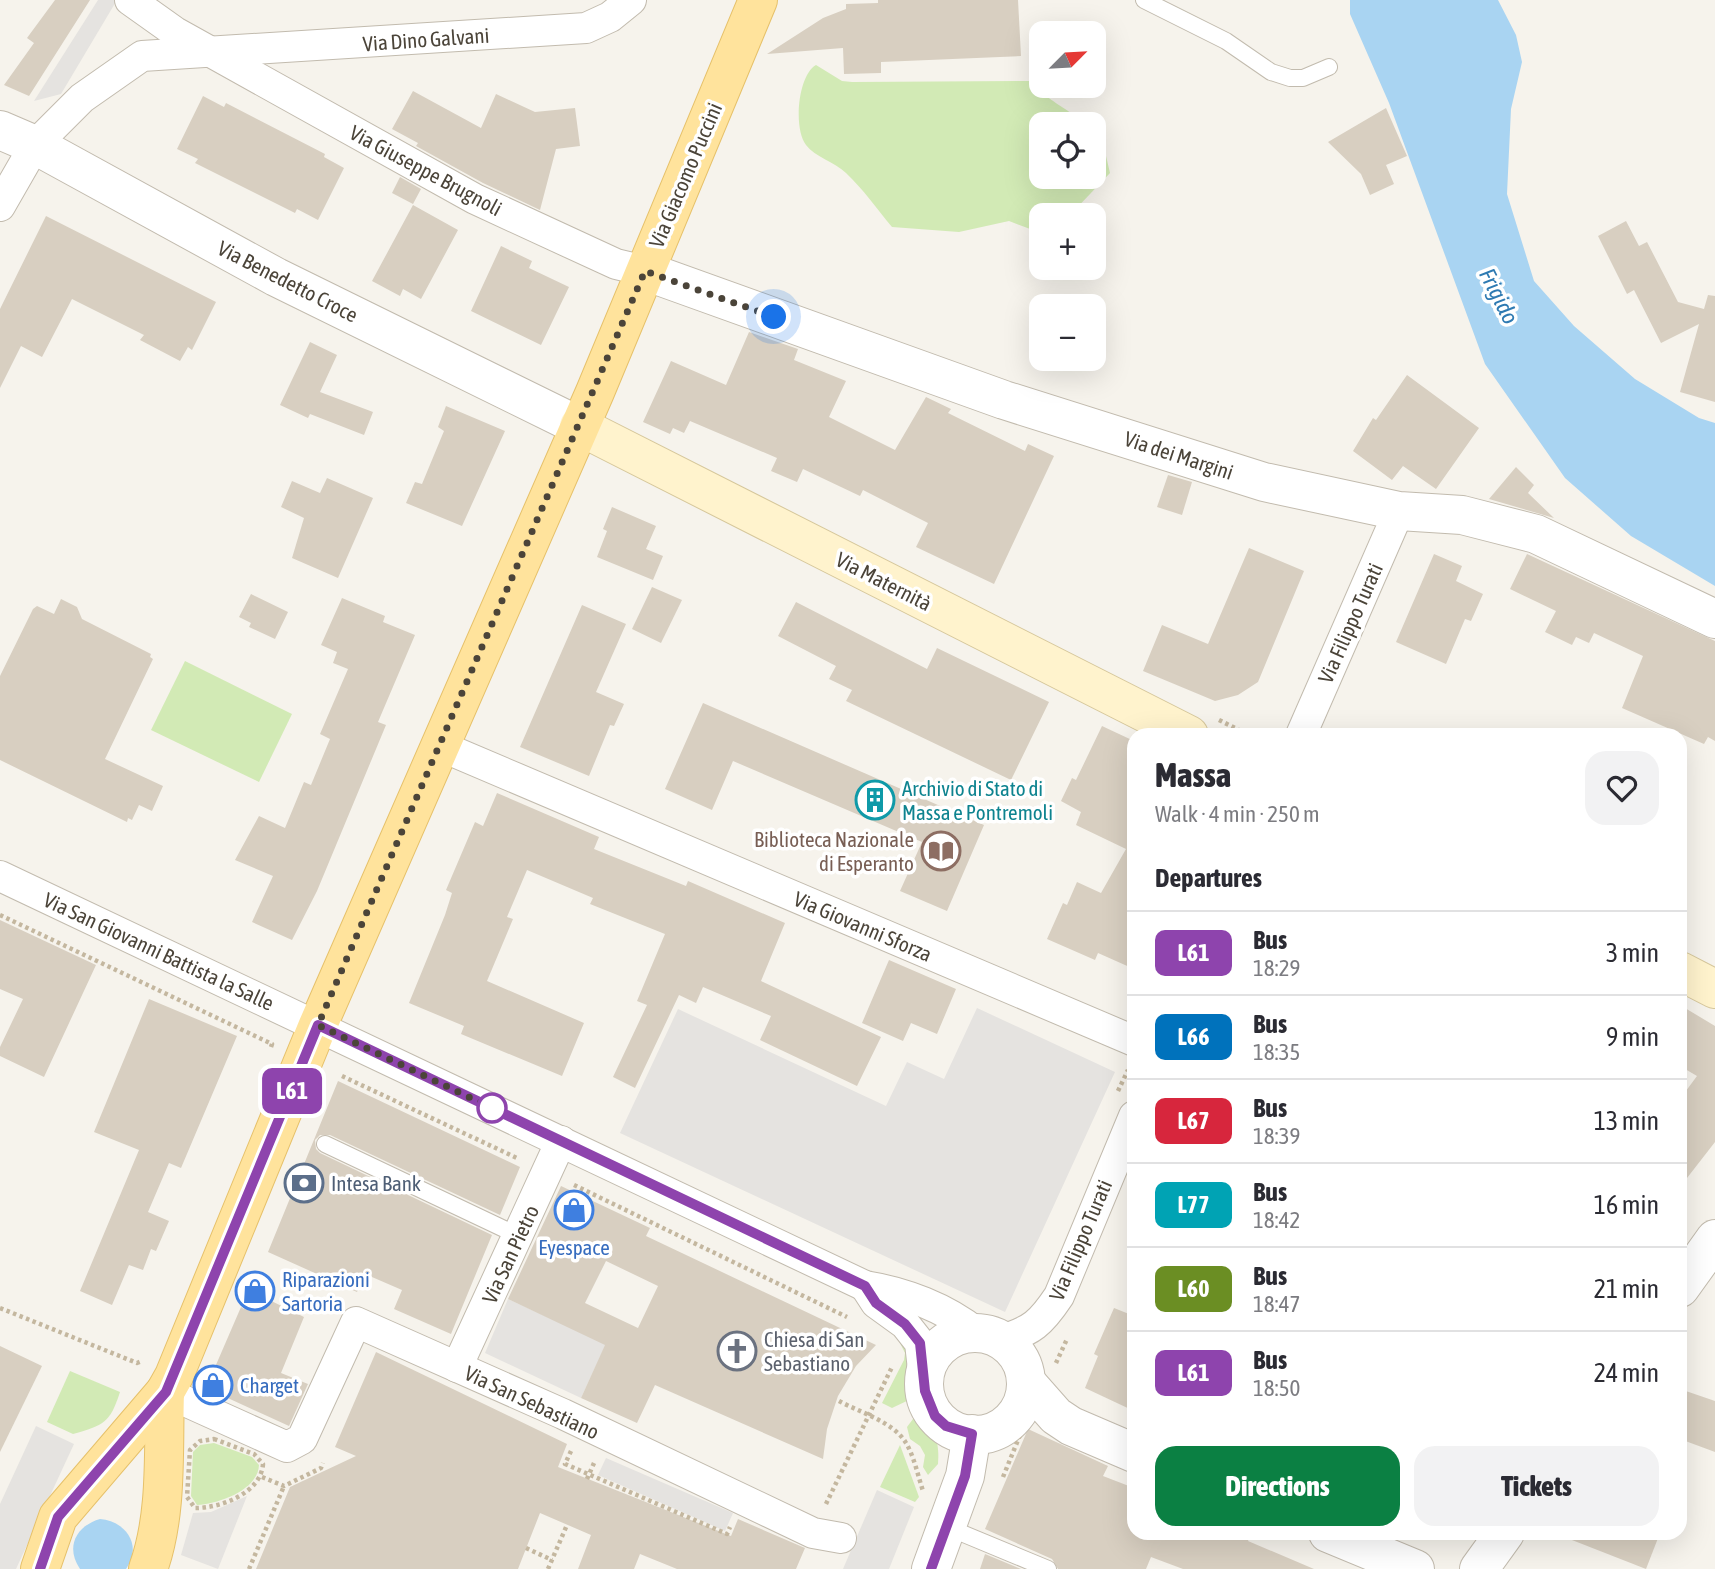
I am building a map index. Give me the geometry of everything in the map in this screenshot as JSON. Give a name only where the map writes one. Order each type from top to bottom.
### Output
[{"type":"main road","name":"Via Giacomo Puccini","points":[[166,1392],[318,1025],[579,426],[758,0]]},
{"type":"main road","name":"Via Maternità","points":[[579,426],[1175,728]]},
{"type":"main road","points":[[1687,975],[1715,989]]},
{"type":"main road","points":[[40,1565],[58,1517],[166,1392]]},
{"type":"main road","points":[[148,1569],[153,1554],[162,1484],[166,1392]]},
{"type":"street","name":"Via Giuseppe Brugnoli","points":[[130,0],[175,32],[475,199],[616,264],[645,271]]},
{"type":"street","name":"Via Dino Galvani","points":[[0,206],[35,145],[82,98],[142,56],[214,54],[586,28],[610,17],[631,0]]},
{"type":"street","name":"Via Benedetto Croce","points":[[0,130],[35,145],[276,277],[579,426]]},
{"type":"street","name":"Via dei Margini","points":[[645,271],[1004,400],[1264,482],[1399,511],[1462,515],[1536,534],[1715,619]]},
{"type":"street","name":"Via Filippo Turati","points":[[1304,728],[1399,511]]},
{"type":"street","name":"Via Giovanni Sforza","points":[[438,745],[1127,1038]]},
{"type":"street","name":"Via San Giovanni Battista la Salle","points":[[0,876],[865,1286]]},
{"type":"street","name":"Via Filippo Turati","points":[[989,1336],[1021,1334],[1043,1321],[1059,1296],[1127,1133]]},
{"type":"street","name":"Via San Pietro","points":[[457,1367],[561,1140]]},
{"type":"street","points":[[1687,1276],[1715,1239]]},
{"type":"street","points":[[865,1286],[898,1291],[962,1321],[1019,1357],[1026,1382],[1023,1399],[1016,1414],[1004,1426],[989,1433],[972,1434],[946,1426],[935,1416],[911,1368],[920,1343],[905,1324],[876,1303],[865,1286]]},
{"type":"street","name":"Via San Sebastiano","points":[[166,1392],[287,1447],[302,1439],[356,1322],[827,1535]]},
{"type":"street","points":[[911,1368],[961,1334],[989,1336]]},
{"type":"street","points":[[1026,1382],[1056,1416],[1071,1426],[1127,1449]]},
{"type":"street","points":[[931,1569],[965,1476],[972,1434]]},
{"type":"street","points":[[1345,1540],[1415,1569]]},
{"type":"street","points":[[1479,1569],[1499,1540]]},
{"type":"lane","points":[[1144,0],[1226,41],[1271,72],[1290,78],[1303,78],[1329,67]]},
{"type":"lane","points":[[325,1144],[519,1236]]},
{"type":"lane","points":[[948,1524],[1048,1569]]},
{"type":"path","points":[[0,915],[272,1044],[270,1049]]},
{"type":"path","points":[[0,1308],[137,1363],[142,1360]]},
{"type":"path","points":[[827,1535],[868,1417],[911,1368]]},
{"type":"path","points":[[839,1401],[890,1427],[907,1443],[930,1509],[948,1524]]},
{"type":"path","points":[[214,1439],[254,1454],[263,1464],[262,1477],[251,1489],[210,1508],[195,1508],[187,1497],[190,1450],[200,1441],[214,1439]]},
{"type":"path","points":[[575,1441],[565,1464],[727,1534],[736,1516]]},
{"type":"path","points":[[249,1569],[284,1486]]},
{"type":"path","points":[[548,1569],[567,1525]]},
{"type":"path","points":[[526,1548],[552,1560]]},
{"type":"green space","points":[[816,65],[842,81],[852,82],[1029,81],[1029,98],[1049,98],[1070,112],[1029,112],[1029,189],[1095,189],[1081,203],[1029,203],[1029,228],[1009,221],[959,232],[892,227],[852,179],[806,145],[800,127],[799,102],[801,90]]},
{"type":"green space","points":[[1106,156],[1110,173],[1106,177]]},
{"type":"green space","points":[[185,661],[292,714],[259,782],[151,730]]},
{"type":"green space","points":[[907,1338],[911,1399],[892,1408],[882,1403],[904,1360],[905,1353],[900,1343]]},
{"type":"green space","points":[[70,1371],[120,1392],[109,1417],[99,1425],[73,1434],[47,1422]]},
{"type":"green space","points":[[913,1419],[927,1424],[937,1442],[938,1464],[928,1475],[923,1467],[925,1455],[920,1446],[910,1439],[907,1427]]},
{"type":"green space","points":[[214,1443],[252,1457],[259,1465],[257,1474],[252,1482],[236,1494],[216,1502],[197,1505],[191,1496],[193,1452],[200,1445]]},
{"type":"green space","points":[[900,1445],[919,1497],[915,1502],[880,1487]]},
{"type":"shaded area","points":[[98,0],[117,0],[61,94],[34,101]]},
{"type":"shaded area","points":[[977,1008],[1115,1072],[1005,1312],[620,1133],[678,1009],[886,1106],[907,1062],[944,1079]]},
{"type":"shaded area","points":[[508,1299],[606,1344],[581,1398],[485,1353]]},
{"type":"shaded area","points":[[36,1426],[74,1444],[16,1569],[0,1569],[0,1504]]},
{"type":"shaded area","points":[[606,1458],[733,1513],[725,1531],[598,1475]]},
{"type":"shaded area","points":[[877,1490],[914,1507],[889,1569],[843,1569]]},
{"type":"shaded area","points":[[247,1496],[218,1569],[181,1555],[193,1513],[211,1512]]},
{"type":"water","name":"Frigido","points":[[1350,0],[1498,0],[1516,35],[1522,62],[1511,109],[1507,194],[1534,281],[1574,326],[1635,379],[1699,418],[1715,423],[1715,586],[1631,536],[1565,478],[1485,364],[1389,103],[1350,14]]},
{"type":"water","points":[[100,1519],[117,1524],[129,1536],[133,1552],[126,1569],[80,1569],[73,1553],[75,1538],[85,1527]]},
{"type":"building","points":[[55,0],[90,0],[29,96],[4,85],[34,43],[27,38]]},
{"type":"building","points":[[878,0],[1018,0],[1021,56],[881,62],[881,73],[844,74],[843,48],[767,54],[823,18],[846,9],[846,4],[878,3]]},
{"type":"building","points":[[413,91],[481,128],[496,94],[535,112],[575,108],[580,146],[556,149],[540,210],[483,183],[416,146],[418,143],[392,129]]},
{"type":"building","points":[[203,96],[224,107],[226,103],[325,154],[324,157],[344,168],[318,220],[297,209],[295,213],[195,163],[198,159],[177,149]]},
{"type":"building","points":[[1386,108],[1407,156],[1386,165],[1394,184],[1370,195],[1361,174],[1328,142]]},
{"type":"building","points":[[400,177],[421,189],[413,204],[392,193]]},
{"type":"building","points":[[413,205],[458,230],[421,299],[403,289],[400,296],[372,281]]},
{"type":"building","points":[[46,216],[216,302],[192,350],[188,347],[180,361],[140,340],[144,335],[72,299],[42,357],[21,346],[0,388],[0,309]]},
{"type":"building","points":[[1626,221],[1639,246],[1647,242],[1678,302],[1704,309],[1708,295],[1715,296],[1715,402],[1680,392],[1699,324],[1661,343],[1634,290],[1627,294],[1598,236]]},
{"type":"building","points":[[501,246],[532,261],[529,268],[569,287],[541,345],[471,311]]},
{"type":"building","points":[[749,332],[798,349],[794,360],[846,381],[829,417],[895,450],[926,397],[951,409],[948,413],[1025,451],[1028,444],[1054,456],[994,584],[916,547],[928,523],[863,490],[860,496],[803,469],[797,482],[771,471],[777,458],[690,421],[684,433],[673,428],[670,434],[643,422],[671,361],[726,385]]},
{"type":"building","points":[[310,342],[337,355],[320,392],[373,412],[364,435],[310,414],[308,418],[280,405]]},
{"type":"building","points":[[1407,375],[1479,428],[1436,489],[1403,466],[1392,480],[1353,451],[1373,418],[1376,420]]},
{"type":"building","points":[[446,406],[505,431],[462,526],[406,503],[415,482],[422,484],[444,431],[438,427]]},
{"type":"building","points":[[1516,467],[1534,485],[1528,493],[1554,518],[1489,499]]},
{"type":"building","points":[[1168,475],[1192,482],[1182,515],[1157,507]]},
{"type":"building","points":[[327,478],[373,498],[338,578],[292,558],[304,518],[281,507],[292,481],[320,493]]},
{"type":"building","points":[[612,507],[656,526],[646,549],[663,556],[653,580],[597,557],[607,531],[603,529]]},
{"type":"building","points":[[1249,548],[1304,571],[1258,682],[1238,695],[1215,701],[1143,671],[1162,625],[1208,644]]},
{"type":"building","points":[[1434,554],[1462,566],[1456,581],[1483,594],[1471,621],[1465,619],[1446,664],[1396,642]]},
{"type":"building","points":[[1527,554],[1715,641],[1715,741],[1708,737],[1704,744],[1687,737],[1687,728],[1668,728],[1622,708],[1643,656],[1594,633],[1589,643],[1576,637],[1572,645],[1545,632],[1556,611],[1510,589]]},
{"type":"building","points":[[652,587],[682,600],[661,643],[632,629]]},
{"type":"building","points":[[251,594],[288,612],[275,639],[249,627],[251,623],[239,617]]},
{"type":"building","points":[[342,598],[385,616],[383,622],[415,635],[378,722],[386,725],[317,891],[292,940],[252,922],[273,876],[235,860],[259,816],[285,828],[304,782],[311,785],[330,739],[320,734],[348,669],[333,663],[337,652],[321,645]]},
{"type":"building","points":[[61,599],[77,607],[82,619],[151,654],[153,659],[105,759],[163,786],[152,811],[139,805],[132,820],[128,818],[127,822],[0,760],[0,676],[33,609],[37,606],[54,614]]},
{"type":"building","points":[[796,602],[927,669],[937,648],[1049,702],[1011,780],[846,701],[852,690],[829,679],[836,666],[778,636]]},
{"type":"building","points":[[582,605],[626,624],[596,692],[624,704],[614,726],[610,725],[589,776],[520,747]]},
{"type":"building","name":"Archivio di Stato di Massa e Pontremoli","points":[[703,703],[984,825],[947,911],[900,891],[922,842],[733,761],[712,810],[665,789]]},
{"type":"building","points":[[1102,726],[1127,738],[1127,966],[1098,953],[1095,960],[1047,939],[1063,903],[1067,905],[1077,882],[1101,893],[1126,849],[1076,825],[1081,812],[1061,801],[1072,778],[1076,780]]},
{"type":"building","points":[[497,793],[599,837],[594,849],[686,886],[688,881],[785,923],[761,981],[881,1037],[857,1086],[760,1040],[771,1016],[703,987],[696,1003],[679,995],[635,1088],[613,1077],[647,1005],[637,1001],[665,934],[590,904],[593,898],[527,870],[507,917],[513,919],[487,981],[584,1023],[562,1076],[461,1034],[464,1026],[409,1003],[445,915],[452,893],[446,890],[475,822],[483,826]]},
{"type":"building","points":[[0,920],[96,965],[44,1077],[0,1056],[0,1047],[23,999],[0,989]]},
{"type":"building","points":[[889,960],[956,989],[937,1034],[911,1023],[903,1041],[862,1023]]},
{"type":"building","points":[[149,999],[237,1036],[181,1168],[169,1163],[148,1212],[169,1221],[156,1251],[151,1249],[143,1270],[129,1265],[112,1305],[80,1291],[139,1150],[94,1132]]},
{"type":"building","points":[[1687,1009],[1715,1026],[1715,1142],[1687,1178],[1687,1090],[1697,1076],[1687,1070]]},
{"type":"building","points":[[338,1081],[520,1167],[500,1215],[330,1135],[320,1135],[315,1140],[316,1149],[320,1153],[492,1235],[451,1334],[394,1309],[402,1290],[365,1274],[357,1292],[268,1252]]},
{"type":"building","name":"Chiesa di San Sebastiano","points":[[561,1186],[650,1228],[646,1236],[876,1345],[856,1366],[838,1396],[827,1429],[823,1459],[655,1385],[637,1423],[581,1398],[605,1345],[508,1299]],"holes":[[[606,1261],[658,1286],[638,1328],[585,1303]]]},
{"type":"building","points":[[251,1291],[304,1317],[281,1373],[308,1384],[289,1426],[206,1388],[241,1307],[244,1309]]},
{"type":"building","points":[[1114,1308],[1127,1313],[1127,1408],[1085,1388],[1098,1356],[1094,1354]]},
{"type":"building","points":[[0,1346],[42,1366],[0,1452]]},
{"type":"building","points":[[376,1352],[567,1444],[558,1467],[731,1536],[738,1519],[805,1548],[796,1569],[677,1569],[640,1554],[634,1569],[578,1569],[591,1535],[540,1513],[518,1569],[256,1569],[290,1487],[356,1456],[335,1447]]},
{"type":"building","points":[[1687,1391],[1715,1401],[1715,1452],[1687,1442]]},
{"type":"building","points":[[1028,1429],[1108,1466],[1103,1476],[1127,1485],[1127,1540],[1248,1540],[1314,1569],[1183,1569],[1151,1557],[1146,1569],[1058,1569],[1052,1559],[985,1529]]},
{"type":"building","points":[[1572,1540],[1657,1540],[1646,1569]]},
{"type":"building","points":[[985,1554],[1021,1569],[980,1569]]},
{"type":"bus line","name":"L61","points":[[40,1569],[58,1517],[166,1392],[318,1025],[865,1286],[876,1303],[905,1324],[920,1343],[925,1391],[935,1416],[946,1426],[972,1434],[965,1476],[931,1569]]},
{"type":"place","name":"Archivio di Stato di Massa e Pontremoli","points":[[875,800]]},
{"type":"place","name":"Biblioteca Nazionale di Esperanto","points":[[941,851]]},
{"type":"place","name":"Intesa Bank","points":[[304,1183]]},
{"type":"place","name":"Eyespace","points":[[574,1210]]},
{"type":"place","name":"Riparazioni Sartoria","points":[[255,1291]]},
{"type":"place","name":"Chiesa di San Sebastiano","points":[[737,1351]]},
{"type":"place","name":"Charget","points":[[213,1385]]},
{"type":"route","points":[[492,1108],[318,1025],[438,745],[595,392],[645,271],[774,317]]}]
